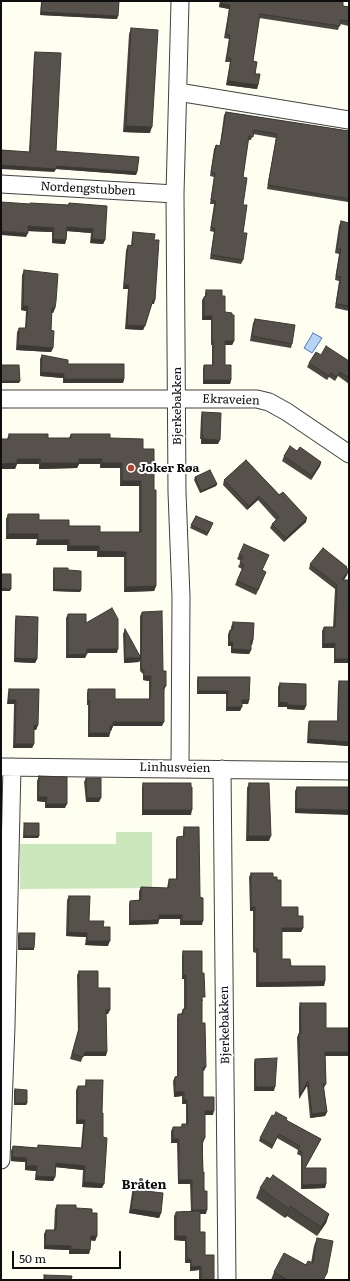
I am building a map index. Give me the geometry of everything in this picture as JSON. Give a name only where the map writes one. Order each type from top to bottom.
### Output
[{"type":"street","name":"Bjerkebakken","points":[[180,1],[174,194],[177,492],[181,597],[180,768]]},
{"type":"street","points":[[178,92],[349,120]]},
{"type":"street","name":"Nordengstubben","points":[[1,184],[174,194]]},
{"type":"street","name":"Ekraveien","points":[[1,400],[250,398],[262,400],[287,412],[349,454]]},
{"type":"street","points":[[1,1160],[6,1033],[7,767]]},
{"type":"street","name":"Linhusveien","points":[[7,767],[349,771]]},
{"type":"street","name":"Bjerkebakken","points":[[222,769],[227,1280]]},
{"type":"green space","points":[[116,832],[152,832],[152,888],[20,889],[20,844],[116,844]]},
{"type":"water","points":[[313,333],[322,338],[312,353],[304,348]]},
{"type":"building","points":[[42,1],[119,1],[118,16],[41,12]]},
{"type":"building","points":[[221,1],[343,1],[343,6],[349,7],[349,21],[340,20],[340,26],[260,14],[253,61],[257,62],[255,74],[260,74],[258,85],[228,81],[231,58],[227,58],[230,35],[226,34],[230,5],[220,3]]},
{"type":"building","points":[[131,28],[158,30],[152,127],[126,126]]},
{"type":"building","points":[[35,52],[61,53],[56,151],[139,157],[137,172],[56,166],[56,169],[1,165],[1,150],[30,152]]},
{"type":"building","points":[[226,112],[349,131],[349,199],[268,185],[277,134],[254,130],[253,137],[249,136],[243,177],[247,178],[243,205],[247,205],[243,233],[247,233],[243,260],[211,255],[215,228],[211,228],[216,201],[211,200],[215,173],[211,172],[216,145],[220,146]]},
{"type":"building","points":[[1,202],[69,205],[69,203],[107,206],[105,240],[92,239],[93,229],[67,227],[66,240],[53,239],[54,228],[28,226],[28,233],[1,231]]},
{"type":"building","points":[[341,221],[349,223],[349,306],[336,304],[341,277],[336,276],[341,249],[337,249]]},
{"type":"building","points":[[133,232],[155,234],[154,240],[159,240],[155,300],[153,300],[145,326],[127,325],[129,285],[124,285],[128,245],[132,246]]},
{"type":"building","points":[[24,270],[58,274],[55,308],[52,308],[51,330],[54,331],[53,348],[18,345],[19,328],[26,328],[28,306],[23,306]]},
{"type":"building","points":[[206,290],[222,290],[222,296],[225,296],[225,312],[232,313],[232,315],[234,315],[234,341],[225,341],[225,365],[231,365],[231,380],[204,380],[204,365],[213,365],[212,316],[204,316],[204,297],[206,296]]},
{"type":"building","points":[[255,319],[295,325],[292,344],[252,336]]},
{"type":"building","points":[[326,346],[349,361],[349,378],[340,372],[336,377],[331,373],[329,376],[309,363],[316,352],[321,355]]},
{"type":"building","points":[[42,355],[68,360],[68,364],[124,364],[124,379],[64,379],[64,374],[41,372]]},
{"type":"building","points":[[1,365],[19,365],[20,381],[1,381]]},
{"type":"building","points":[[202,412],[221,413],[220,440],[203,439]]},
{"type":"building","points":[[9,434],[48,434],[48,438],[71,438],[71,434],[110,434],[110,438],[143,439],[143,449],[154,449],[154,490],[156,490],[156,586],[126,587],[126,552],[99,551],[99,546],[69,546],[69,540],[38,540],[38,534],[8,534],[8,514],[39,514],[39,520],[69,520],[69,526],[100,526],[100,532],[141,532],[141,481],[122,481],[122,463],[102,463],[102,459],[79,459],[79,463],[41,463],[40,459],[17,459],[17,463],[1,464],[1,439],[9,439]]},
{"type":"building","points":[[290,446],[297,451],[300,447],[321,462],[312,476],[284,456]]},
{"type":"building","points":[[246,460],[279,495],[283,492],[307,518],[286,538],[272,524],[279,517],[259,496],[249,506],[224,480]]},
{"type":"building","points":[[210,470],[217,484],[201,491],[195,477]]},
{"type":"building","points":[[196,516],[213,523],[208,533],[191,525]]},
{"type":"building","points":[[244,544],[269,555],[262,570],[266,572],[258,590],[237,581],[244,565],[240,563],[243,556],[239,555]]},
{"type":"building","points":[[323,548],[349,570],[342,580],[349,580],[349,659],[335,659],[335,643],[324,644],[324,627],[335,627],[337,585],[310,564]]},
{"type":"building","points":[[54,568],[68,568],[68,570],[81,571],[81,590],[54,589]]},
{"type":"building","points":[[1,574],[11,574],[11,589],[1,588]]},
{"type":"building","points":[[112,608],[118,619],[118,649],[87,649],[87,654],[68,655],[68,614],[86,614],[86,623]]},
{"type":"building","points":[[162,611],[163,671],[166,671],[166,686],[164,686],[164,722],[113,722],[113,726],[110,726],[110,733],[89,733],[90,701],[88,701],[88,689],[115,689],[115,699],[150,699],[151,676],[144,676],[144,670],[141,667],[142,612]]},
{"type":"building","points":[[16,616],[38,617],[37,659],[15,658]]},
{"type":"building","points":[[233,622],[254,623],[251,650],[232,649],[233,642],[229,642],[230,630],[233,630]]},
{"type":"building","points":[[125,629],[141,658],[125,658]]},
{"type":"building","points":[[198,677],[250,677],[249,700],[242,700],[242,707],[227,707],[228,691],[198,691]]},
{"type":"building","points":[[339,681],[349,681],[349,742],[309,739],[309,721],[338,721]]},
{"type":"building","points":[[280,683],[306,684],[306,706],[288,705],[288,703],[279,702]]},
{"type":"building","points":[[9,689],[39,689],[38,725],[34,725],[34,744],[15,744],[16,700],[9,700]]},
{"type":"building","points":[[39,776],[67,777],[67,804],[46,804],[47,797],[38,797]]},
{"type":"building","points":[[86,778],[101,778],[101,798],[87,798]]},
{"type":"building","points":[[143,783],[191,783],[192,810],[143,810]]},
{"type":"building","points":[[249,783],[269,783],[271,836],[248,836]]},
{"type":"building","points":[[297,787],[349,787],[349,810],[296,809]]},
{"type":"building","points":[[24,823],[39,823],[39,836],[24,836]]},
{"type":"building","points":[[184,827],[199,827],[200,897],[203,898],[203,921],[182,921],[182,915],[159,915],[159,920],[130,921],[130,901],[141,900],[141,887],[169,888],[169,879],[177,879],[177,837],[184,836]]},
{"type":"building","points":[[251,873],[273,873],[273,877],[277,877],[277,880],[281,880],[281,907],[298,907],[298,916],[303,916],[303,928],[282,928],[282,959],[290,959],[291,966],[325,966],[325,981],[258,983],[258,949],[254,948],[255,907],[251,907]]},
{"type":"building","points":[[69,896],[90,896],[89,921],[104,921],[103,927],[110,927],[110,941],[87,941],[87,933],[68,932]]},
{"type":"building","points":[[19,933],[35,933],[34,948],[19,948]]},
{"type":"building","points":[[183,951],[202,951],[202,973],[204,973],[205,997],[202,997],[202,1023],[205,1023],[206,1067],[203,1067],[203,1097],[214,1097],[214,1111],[205,1111],[205,1138],[202,1140],[204,1191],[207,1191],[207,1210],[192,1210],[192,1180],[179,1180],[179,1139],[173,1139],[173,1127],[182,1127],[182,1124],[188,1124],[187,1100],[184,1100],[184,1092],[175,1092],[175,1077],[178,1076],[178,1014],[183,1014],[183,1009],[186,1009],[186,975],[183,975]]},
{"type":"building","points":[[79,971],[98,971],[98,988],[110,988],[110,1010],[106,1010],[107,1052],[85,1052],[83,1057],[72,1054],[79,1028]]},
{"type":"building","points":[[300,1003],[326,1003],[326,1028],[349,1028],[349,1052],[325,1052],[326,1084],[323,1084],[327,1112],[312,1114],[308,1081],[300,1095]]},
{"type":"building","points":[[277,1058],[275,1087],[256,1087],[255,1059]]},
{"type":"building","points":[[86,1080],[103,1080],[103,1137],[107,1138],[104,1184],[84,1182],[85,1166],[56,1163],[55,1177],[36,1176],[37,1166],[26,1166],[27,1158],[12,1157],[13,1146],[38,1148],[38,1145],[82,1148],[85,1120],[77,1120],[78,1086],[86,1086]]},
{"type":"building","points":[[15,1089],[27,1090],[27,1103],[15,1103]]},
{"type":"building","points":[[276,1112],[287,1118],[286,1120],[321,1139],[305,1168],[326,1168],[326,1184],[302,1185],[302,1152],[298,1150],[300,1146],[279,1134],[273,1145],[260,1138],[272,1115],[274,1116]]},
{"type":"building","points":[[273,1175],[329,1214],[321,1227],[290,1206],[289,1209],[260,1188],[267,1177],[270,1179]]},
{"type":"building","points":[[135,1182],[147,1183],[146,1191],[163,1193],[161,1213],[131,1209]]},
{"type":"building","points":[[57,1205],[76,1205],[76,1208],[92,1209],[92,1213],[97,1213],[97,1236],[91,1236],[90,1250],[71,1249],[71,1246],[45,1245],[46,1230],[56,1230]]},
{"type":"building","points":[[200,1211],[200,1232],[205,1232],[205,1255],[214,1255],[214,1280],[201,1280],[201,1266],[191,1267],[191,1259],[187,1259],[186,1236],[176,1236],[176,1212]]},
{"type":"building","points":[[317,1238],[333,1241],[327,1273],[323,1280],[288,1280],[274,1272],[284,1253],[306,1265],[308,1261],[313,1263]]},
{"type":"building","points":[[44,1275],[72,1276],[71,1280],[44,1280]]},
{"type":"place","name":"Joker Røa","points":[[131,468]]},
{"type":"district","name":"Bråten","points":[[144,1185]]}]
